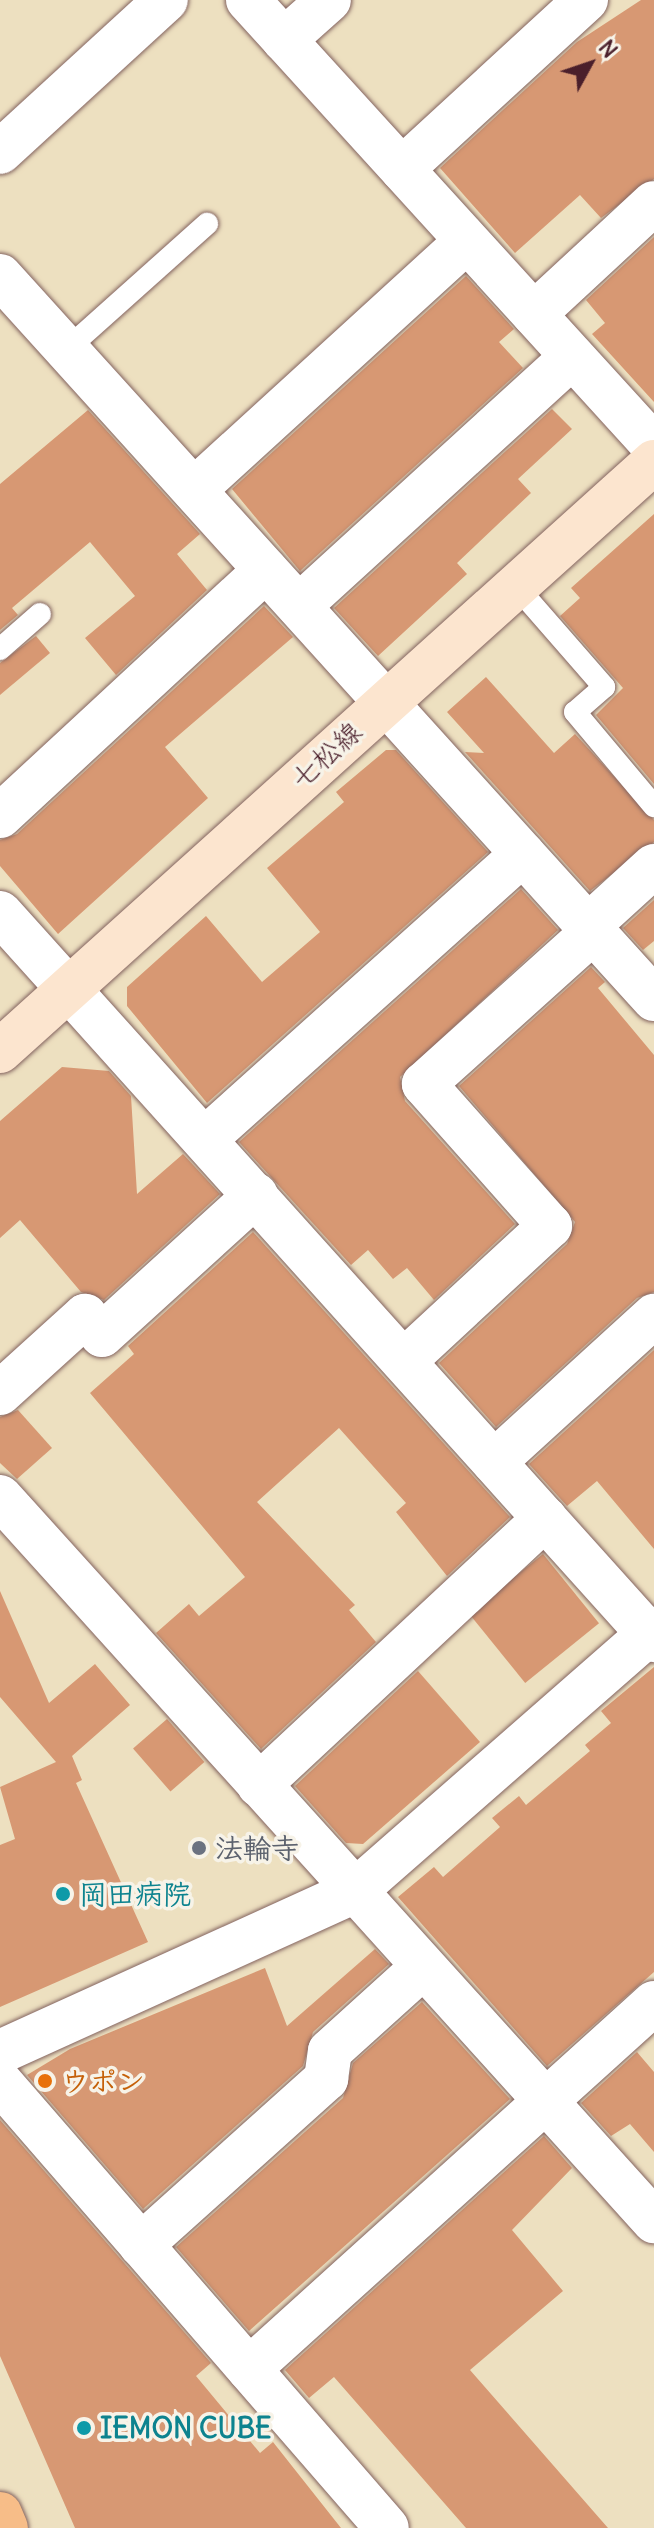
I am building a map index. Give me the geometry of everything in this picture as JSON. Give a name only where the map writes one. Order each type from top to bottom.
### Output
[{"type":"highway","points":[[0,2514],[6,2528]]},
{"type":"street","points":[[0,152],[166,0]]},
{"type":"street","points":[[248,0],[654,446]]},
{"type":"street","points":[[284,40],[329,0]]},
{"type":"street","points":[[402,169],[586,0]]},
{"type":"street","points":[[534,314],[654,203]]},
{"type":"street","points":[[194,490],[467,241]]},
{"type":"street","points":[[4,288],[67,349],[383,703],[654,999]]},
{"type":"street","points":[[299,606],[572,357]]},
{"type":"street","name":"七松線","points":[[0,1051],[654,462]]},
{"type":"street","points":[[0,816],[266,570]]},
{"type":"street","points":[[205,1139],[523,854]]},
{"type":"street","points":[[404,1361],[550,1226],[424,1084],[654,866]]},
{"type":"street","points":[[0,913],[67,991],[256,1195],[652,1635],[355,1891],[0,2052]]},
{"type":"street","points":[[0,1393],[85,1316],[102,1335],[256,1195]]},
{"type":"street","points":[[494,1462],[654,1316]]},
{"type":"street","points":[[0,1497],[654,2221]]},
{"type":"street","points":[[259,1785],[545,1518]]},
{"type":"street","points":[[141,2245],[326,2079],[330,2051],[423,1967]]},
{"type":"street","points":[[249,2369],[547,2103],[654,2003]]},
{"type":"street","points":[[0,2082],[387,2528]]},
{"type":"lane","points":[[67,349],[207,224]]},
{"type":"lane","points":[[516,586],[604,687],[575,712],[654,806]]},
{"type":"lane","points":[[0,649],[40,614]]},
{"type":"building","points":[[641,0],[654,0],[654,179],[601,218],[580,195],[515,253],[440,168],[577,42]]},
{"type":"building","points":[[654,237],[654,402],[592,334],[605,323],[586,300]]},
{"type":"building","points":[[466,276],[514,329],[499,342],[523,368],[300,571],[232,489]]},
{"type":"building","points":[[552,409],[572,429],[518,479],[531,493],[457,563],[467,574],[378,656],[334,608]]},
{"type":"building","points":[[88,410],[200,534],[177,554],[207,590],[116,675],[85,638],[135,596],[90,542],[12,608],[18,615],[0,630],[0,484]]},
{"type":"building","points":[[654,514],[654,784],[596,715],[623,688],[560,616],[580,598],[571,588]]},
{"type":"building","points":[[264,606],[293,637],[165,747],[208,798],[58,934],[0,866],[0,840],[17,834]]},
{"type":"building","points":[[36,636],[50,653],[0,695],[0,663]]},
{"type":"building","points":[[486,677],[554,753],[575,734],[654,820],[654,842],[590,891],[465,752],[484,753],[447,712]]},
{"type":"building","points":[[386,750],[396,750],[488,852],[207,1103],[127,1006],[127,987],[206,916],[262,982],[320,932],[267,868],[344,802],[336,792]]},
{"type":"building","points":[[521,889],[558,930],[400,1077],[405,1101],[515,1224],[434,1300],[407,1268],[393,1279],[368,1250],[351,1265],[239,1142]]},
{"type":"building","points":[[654,900],[654,941],[643,950],[623,928]]},
{"type":"building","points":[[591,967],[605,982],[598,988],[654,1055],[654,1292],[637,1298],[496,1427],[439,1363],[567,1244],[575,1222],[459,1086]]},
{"type":"building","points":[[62,1067],[109,1071],[131,1096],[137,1194],[183,1154],[220,1194],[104,1300],[81,1292],[20,1220],[0,1238],[0,1121]]},
{"type":"building","points":[[253,1232],[510,1517],[447,1576],[396,1512],[406,1503],[339,1428],[257,1502],[355,1605],[349,1610],[376,1642],[261,1749],[156,1633],[189,1604],[199,1616],[245,1577],[90,1393],[134,1354],[128,1346]]},
{"type":"building","points":[[654,1350],[654,1549],[597,1481],[567,1506],[529,1464]]},
{"type":"building","points":[[18,1410],[52,1448],[17,1479],[0,1463],[0,1417]]},
{"type":"building","points":[[543,1554],[599,1623],[525,1683],[469,1614]]},
{"type":"building","name":"岡田病院","points":[[0,1591],[49,1703],[95,1664],[130,1705],[72,1756],[82,1780],[76,1783],[148,1942],[0,2007],[0,1845],[15,1839],[0,1787],[56,1762],[0,1697]]},
{"type":"building","points":[[654,1667],[654,1972],[547,2066],[398,1897],[434,1867],[443,1877],[500,1827],[492,1818],[519,1796],[526,1805],[590,1751],[585,1745],[611,1723],[601,1711]]},
{"type":"building","points":[[418,1671],[480,1742],[363,1844],[346,1843],[295,1786]]},
{"type":"building","points":[[167,1719],[204,1762],[170,1792],[133,1749]]},
{"type":"building","points":[[375,1949],[389,1964],[313,2032],[303,2066],[143,2209],[27,2075],[70,2049],[265,1968],[287,2026]]},
{"type":"building","points":[[422,2002],[510,2099],[249,2331],[176,2247],[343,2098],[353,2063]]},
{"type":"building","points":[[637,2052],[654,2072],[654,2152],[630,2124],[611,2136],[581,2103]]},
{"type":"building","points":[[0,2120],[211,2363],[196,2376],[260,2453],[273,2442],[341,2528],[75,2528],[0,2356]]},
{"type":"building","points":[[544,2136],[572,2168],[512,2230],[563,2291],[470,2370],[608,2528],[466,2528],[334,2377],[309,2398],[285,2370]]},
{"type":"place","name":"法輪寺","points":[[199,1848]]},
{"type":"place","name":"岡田病院","points":[[63,1894]]},
{"type":"place","name":"ウポン","points":[[45,2081]]},
{"type":"place","name":"IEMON CUBE","points":[[84,2428]]}]
